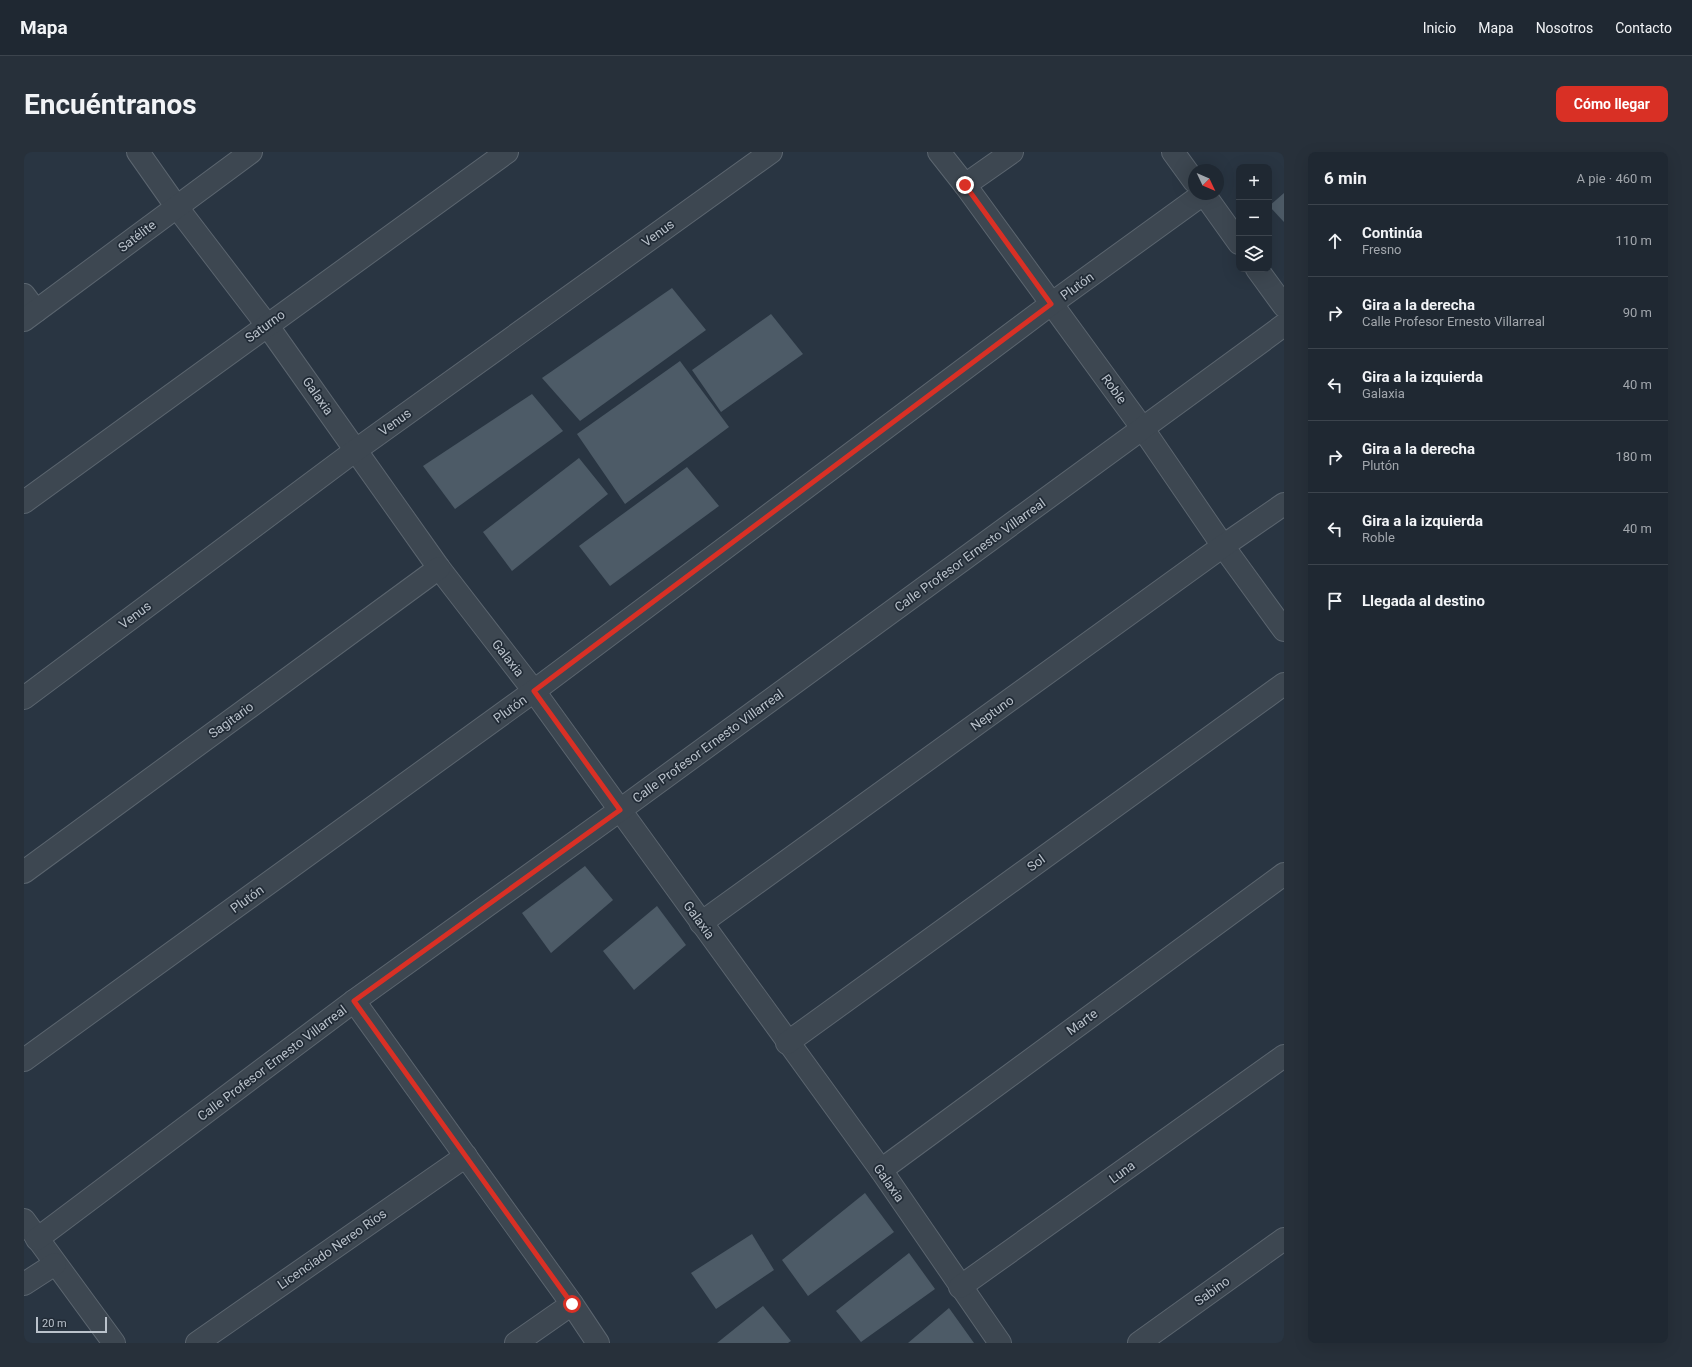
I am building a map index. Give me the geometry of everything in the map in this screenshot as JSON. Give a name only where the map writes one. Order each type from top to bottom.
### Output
[{"type":"street","name":"Galaxia","points":[[138,152],[176,206],[267,325],[439,568],[534,691],[787,1043],[881,1170],[960,1287],[1000,1343]]},
{"type":"street","name":"Satélite","points":[[28,309],[251,152]]},
{"type":"street","name":"Saturno","points":[[24,502],[507,152]]},
{"type":"street","name":"Venus","points":[[24,698],[356,450],[771,152]]},
{"type":"street","name":"Roble","points":[[939,152],[965,185],[1143,428],[1223,546],[1284,630]]},
{"type":"street","points":[[965,185],[1012,152]]},
{"type":"street","points":[[1173,152],[1188,173]]},
{"type":"street","name":"Plutón","points":[[24,1060],[534,691],[1051,304],[1195,200]]},
{"type":"street","points":[[1207,200],[1236,239]]},
{"type":"street","points":[[1259,272],[1284,306]]},
{"type":"street","name":"Calle Profesor Ernesto Villarreal","points":[[38,1239],[354,1001],[620,810],[1284,326]]},
{"type":"street","name":"Neptuno","points":[[701,923],[1223,546],[1284,504]]},
{"type":"street","name":"Sagitario","points":[[24,872],[439,568]]},
{"type":"street","name":"Sol","points":[[787,1043],[1284,684]]},
{"type":"street","name":"Marte","points":[[881,1170],[1284,874]]},
{"type":"street","points":[[354,1001],[572,1304],[598,1343]]},
{"type":"street","name":"Luna","points":[[960,1287],[1284,1056]]},
{"type":"street","name":"Licenciado Nereo Ríos","points":[[197,1343],[466,1156]]},
{"type":"street","points":[[24,1220],[114,1343]]},
{"type":"street","name":"Sabino","points":[[1139,1343],[1284,1239]]},
{"type":"street","points":[[24,1284],[56,1264]]},
{"type":"street","points":[[516,1343],[572,1304]]},
{"type":"building","points":[[1284,193],[1284,222],[1272,209],[1272,203]]},
{"type":"building","points":[[672,288],[706,330],[580,421],[542,378]]},
{"type":"building","points":[[771,314],[803,354],[721,412],[692,370]]},
{"type":"building","points":[[680,361],[729,427],[625,504],[577,434]]},
{"type":"building","points":[[532,394],[563,431],[455,509],[423,466]]},
{"type":"building","points":[[579,458],[608,494],[512,571],[483,532]]},
{"type":"building","points":[[687,467],[719,506],[610,586],[579,546]]},
{"type":"building","points":[[585,866],[613,900],[551,953],[522,913]]},
{"type":"building","points":[[657,906],[686,945],[634,990],[603,951]]},
{"type":"building","points":[[865,1193],[894,1232],[808,1296],[782,1260]]},
{"type":"building","points":[[752,1234],[774,1270],[716,1309],[691,1273]]},
{"type":"building","points":[[909,1253],[935,1289],[861,1342],[836,1311]]},
{"type":"building","points":[[763,1306],[791,1341],[788,1343],[717,1343]]},
{"type":"building","points":[[949,1308],[974,1343],[908,1343]]},
{"type":"route","points":[[572,1304],[354,1001],[620,810],[534,691],[1051,304],[965,185]]}]
